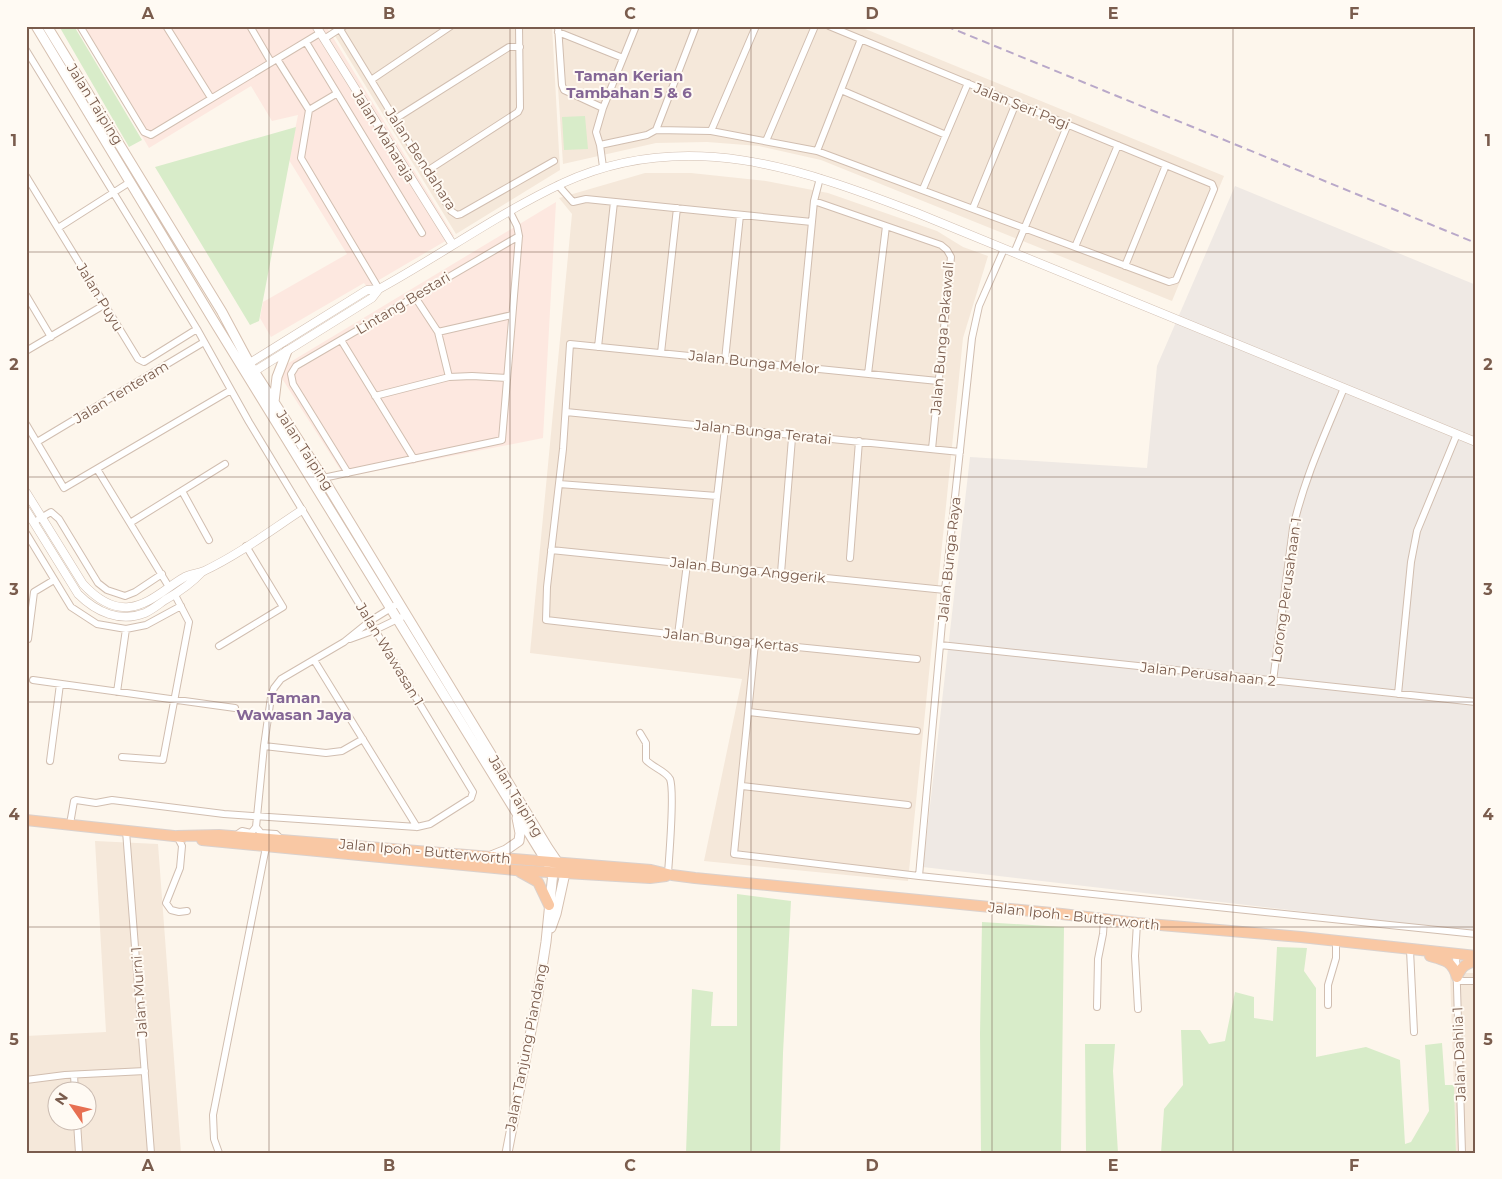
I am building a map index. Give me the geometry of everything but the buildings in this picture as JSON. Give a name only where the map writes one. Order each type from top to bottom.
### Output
[{"type":"highway","name":"Jalan Ipoh - Butterworth","points":[[26,820],[126,831],[180,844],[266,846],[516,870],[555,867],[651,870],[670,874],[1104,918],[1137,923],[1476,956]]},
{"type":"highway","name":"Jalan Ipoh - Butterworth","points":[[180,844],[219,835],[236,836],[546,861],[565,872],[650,878],[670,874]]},
{"type":"highway","points":[[516,870],[538,882],[544,890],[550,905]]},
{"type":"highway","points":[[1410,950],[1448,962],[1454,966],[1457,979]]},
{"type":"highway","points":[[1457,979],[1463,966],[1469,962],[1476,961]]},
{"type":"main road","name":"Jalan Taiping","points":[[36,26],[130,182],[248,369],[390,608],[546,861]]},
{"type":"main road","name":"Jalan Taiping","points":[[47,26],[222,312],[248,369],[274,402],[323,478],[555,867]]},
{"type":"main road","points":[[274,402],[277,377],[286,351]]},
{"type":"main road","points":[[491,856],[506,850],[518,841],[520,833],[515,811]]},
{"type":"main road","name":"Jalan Tanjung Piandang","points":[[506,1153],[537,1000],[555,867]]},
{"type":"main road","name":"Jalan Tanjung Piandang","points":[[546,942],[556,914],[565,872]]},
{"type":"street","points":[[80,26],[144,132],[151,135],[320,33],[341,27]]},
{"type":"street","points":[[166,26],[211,98]]},
{"type":"street","points":[[250,26],[309,110],[301,158],[379,289]]},
{"type":"street","points":[[371,80],[451,26]]},
{"type":"street","points":[[427,171],[518,112],[520,108],[519,26]]},
{"type":"street","points":[[603,167],[596,132],[603,108],[636,26]]},
{"type":"street","points":[[656,130],[696,26]]},
{"type":"street","points":[[711,131],[756,26]]},
{"type":"street","points":[[766,140],[815,26]]},
{"type":"street","name":"Jalan Seri Pagi","points":[[829,26],[1214,186],[1176,280],[1169,282],[1125,266]]},
{"type":"street","name":"Jalan Bendahara","points":[[341,27],[451,211],[461,214],[554,161]]},
{"type":"street","points":[[603,108],[564,90],[562,85],[558,29],[623,58]]},
{"type":"street","name":"Jalan Maharaja","points":[[320,33],[453,245]]},
{"type":"street","points":[[818,151],[861,40]]},
{"type":"street","points":[[306,42],[422,233]]},
{"type":"street","points":[[395,119],[509,47],[520,47]]},
{"type":"street","name":"Jalan Wawasan 1","points":[[26,50],[197,329],[302,510],[470,786],[473,792],[471,798],[430,824],[417,828]]},
{"type":"street","points":[[923,189],[968,83]]},
{"type":"street","points":[[841,90],[946,135]]},
{"type":"street","points":[[309,110],[336,94]]},
{"type":"street","points":[[973,208],[1016,103]]},
{"type":"street","points":[[1014,253],[1068,124]]},
{"type":"street","points":[[600,145],[647,135],[656,130],[711,131],[818,151],[1125,266],[1166,165]]},
{"type":"street","points":[[1075,247],[1118,145]]},
{"type":"street","points":[[248,369],[286,351],[372,298],[379,289],[558,186],[603,167],[645,159],[683,156],[715,157],[746,160],[786,168],[899,206],[1476,442]]},
{"type":"street","name":"Jalan Puyu","points":[[26,176],[141,362],[144,362],[197,329]]},
{"type":"street","points":[[798,367],[814,201],[820,178]]},
{"type":"street","points":[[58,228],[130,182]]},
{"type":"street","points":[[558,186],[573,202],[586,199],[812,222]]},
{"type":"street","name":"Jalan Bunga Pakawali","points":[[814,201],[941,244],[948,250],[951,257],[932,449]]},
{"type":"street","points":[[598,347],[614,202]]},
{"type":"street","points":[[661,353],[677,208]]},
{"type":"street","points":[[323,478],[502,440],[519,236],[517,226],[510,212]]},
{"type":"street","points":[[725,360],[740,215]]},
{"type":"street","points":[[868,374],[886,226]]},
{"type":"street","name":"Lintang Bestari","points":[[348,473],[293,384],[292,374],[296,366],[519,236]]},
{"type":"street","name":"Jalan Bunga Raya","points":[[918,876],[945,590],[972,338],[979,306],[1004,249]]},
{"type":"street","points":[[248,369],[367,290],[379,289]]},
{"type":"street","points":[[26,296],[52,336]]},
{"type":"street","points":[[415,297],[438,332],[450,377]]},
{"type":"street","points":[[26,352],[104,305]]},
{"type":"street","points":[[438,332],[512,315]]},
{"type":"street","points":[[341,340],[414,459]]},
{"type":"street","name":"Jalan Tenteram","points":[[37,442],[204,342]]},
{"type":"street","name":"Jalan Bunga Melor","points":[[566,412],[570,344],[938,381]]},
{"type":"street","points":[[375,396],[450,377],[507,378]]},
{"type":"street","name":"Lorong Perusahaan 1","points":[[1274,681],[1293,528],[1297,510],[1311,465],[1344,388]]},
{"type":"street","points":[[26,424],[64,488],[231,390]]},
{"type":"street","points":[[551,550],[566,412]]},
{"type":"street","name":"Jalan Bunga Teratai","points":[[566,412],[960,452]]},
{"type":"street","points":[[710,566],[724,428]]},
{"type":"street","points":[[1398,694],[1411,562],[1417,531],[1457,434]]},
{"type":"street","points":[[781,573],[792,438]]},
{"type":"street","points":[[850,558],[859,441]]},
{"type":"street","points":[[130,523],[225,464]]},
{"type":"street","points":[[97,469],[169,587]]},
{"type":"street","points":[[559,484],[717,496]]},
{"type":"street","points":[[182,491],[209,540]]},
{"type":"street","points":[[26,492],[83,584],[103,601],[116,606],[128,607],[142,604],[185,577],[204,571],[302,510]]},
{"type":"street","points":[[26,510],[78,594],[89,605],[101,612],[116,616],[131,616],[145,613],[190,585],[204,571]]},
{"type":"street","points":[[34,522],[51,512],[59,519],[98,584],[108,590],[125,596],[135,592],[162,574]]},
{"type":"street","points":[[26,533],[71,608],[86,619],[97,624],[126,629],[146,625],[181,606]]},
{"type":"street","points":[[220,646],[283,606],[246,546]]},
{"type":"street","name":"Jalan Bunga Anggerik","points":[[551,550],[945,590]]},
{"type":"street","name":"Jalan Bunga Kertas","points":[[551,550],[546,620],[917,659]]},
{"type":"street","points":[[678,635],[686,564]]},
{"type":"street","points":[[28,639],[34,592],[54,580]]},
{"type":"street","points":[[122,757],[163,760],[189,622],[175,595]]},
{"type":"street","points":[[236,836],[242,832],[251,833],[256,827],[264,746],[274,688],[281,679],[344,642],[370,621],[399,603]]},
{"type":"street","points":[[344,642],[406,615]]},
{"type":"street","points":[[116,692],[126,629]]},
{"type":"street","points":[[755,643],[734,854],[918,876],[1476,934]]},
{"type":"street","name":"Jalan Perusahaan 2","points":[[940,645],[1476,702]]},
{"type":"street","points":[[314,660],[417,828]]},
{"type":"street","points":[[33,680],[234,708]]},
{"type":"street","points":[[50,761],[60,684]]},
{"type":"street","points":[[749,712],[917,731]]},
{"type":"street","points":[[640,734],[646,743],[646,760],[671,780],[670,874]]},
{"type":"street","points":[[264,746],[326,754],[342,751],[363,739]]},
{"type":"street","points":[[742,786],[908,806]]},
{"type":"street","points":[[70,824],[75,800],[96,803],[112,800],[257,817],[417,828]]},
{"type":"street","points":[[256,827],[261,833],[276,834],[281,840]]},
{"type":"street","name":"Jalan Murni 1","points":[[126,831],[151,1153]]},
{"type":"street","points":[[180,844],[180,871],[166,903],[171,910],[179,912],[187,910]]},
{"type":"street","points":[[219,1153],[214,1139],[213,1116],[266,846]]},
{"type":"street","points":[[1097,1007],[1098,959],[1104,918]]},
{"type":"street","points":[[1137,923],[1135,956],[1138,1009]]},
{"type":"street","points":[[1328,1005],[1328,985],[1336,958],[1336,941]]},
{"type":"street","points":[[1410,950],[1414,1032]]},
{"type":"street","name":"Jalan Dahlia 1","points":[[1456,954],[1462,1153]]},
{"type":"street","points":[[1457,979],[1476,981]]},
{"type":"street","points":[[26,1080],[145,1071]]},
{"type":"street","points":[[74,1075],[74,1082]]},
{"type":"street","points":[[78,1132],[79,1153]]},
{"type":"shaded area","points":[[77,26],[326,26],[454,236],[367,287],[364,283],[271,337],[260,318],[263,302],[347,254],[289,160],[298,115],[272,121],[251,86],[149,148]]},
{"type":"shaded area","points":[[329,26],[552,26],[560,170],[456,234]]},
{"type":"shaded area","points":[[554,26],[858,26],[1224,176],[1172,301],[821,160],[759,146],[707,142],[656,143],[563,164]]},
{"type":"shaded area","points":[[645,173],[691,173],[766,181],[828,193],[937,231],[963,247],[988,256],[963,338],[908,881],[704,861],[742,679],[530,653],[572,214],[559,198]]},
{"type":"shaded area","points":[[1235,186],[1476,285],[1476,932],[923,867],[970,457],[1147,468],[1157,366]]},
{"type":"shaded area","points":[[556,202],[543,438],[345,477],[281,377],[287,364]]},
{"type":"shaded area","points":[[95,841],[158,844],[181,1153],[26,1153],[26,1036],[106,1032]]},
{"type":"shaded area","points":[[1450,973],[1476,973],[1476,1153],[1456,1153]]},
{"type":"green space","points":[[59,26],[74,26],[142,140],[129,147]]},
{"type":"green space","points":[[585,116],[588,149],[564,150],[562,117]]},
{"type":"green space","points":[[296,127],[259,321],[250,325],[155,167]]},
{"type":"green space","points":[[737,894],[791,901],[780,1153],[686,1153],[692,989],[713,992],[711,1026],[737,1026]]},
{"type":"green space","points":[[982,922],[1064,927],[1061,1153],[981,1153],[980,1034]]},
{"type":"green space","points":[[1277,947],[1307,948],[1304,971],[1316,988],[1316,1057],[1366,1047],[1400,1060],[1405,1144],[1411,1142],[1429,1111],[1425,1045],[1442,1043],[1445,1085],[1454,1085],[1456,1153],[1161,1153],[1164,1109],[1183,1085],[1181,1030],[1200,1030],[1209,1044],[1225,1041],[1235,992],[1254,997],[1254,1018],[1273,1021]]},
{"type":"green space","points":[[1085,1044],[1115,1044],[1113,1071],[1118,1153],[1086,1153]]},
{"type":"railway","points":[[946,26],[1476,243]]},
{"type":"district","name":"Taman Kerian Tambahan 5 & 6","points":[[629,84]]},
{"type":"district","name":"Taman Wawasan Jaya","points":[[294,706]]}]
